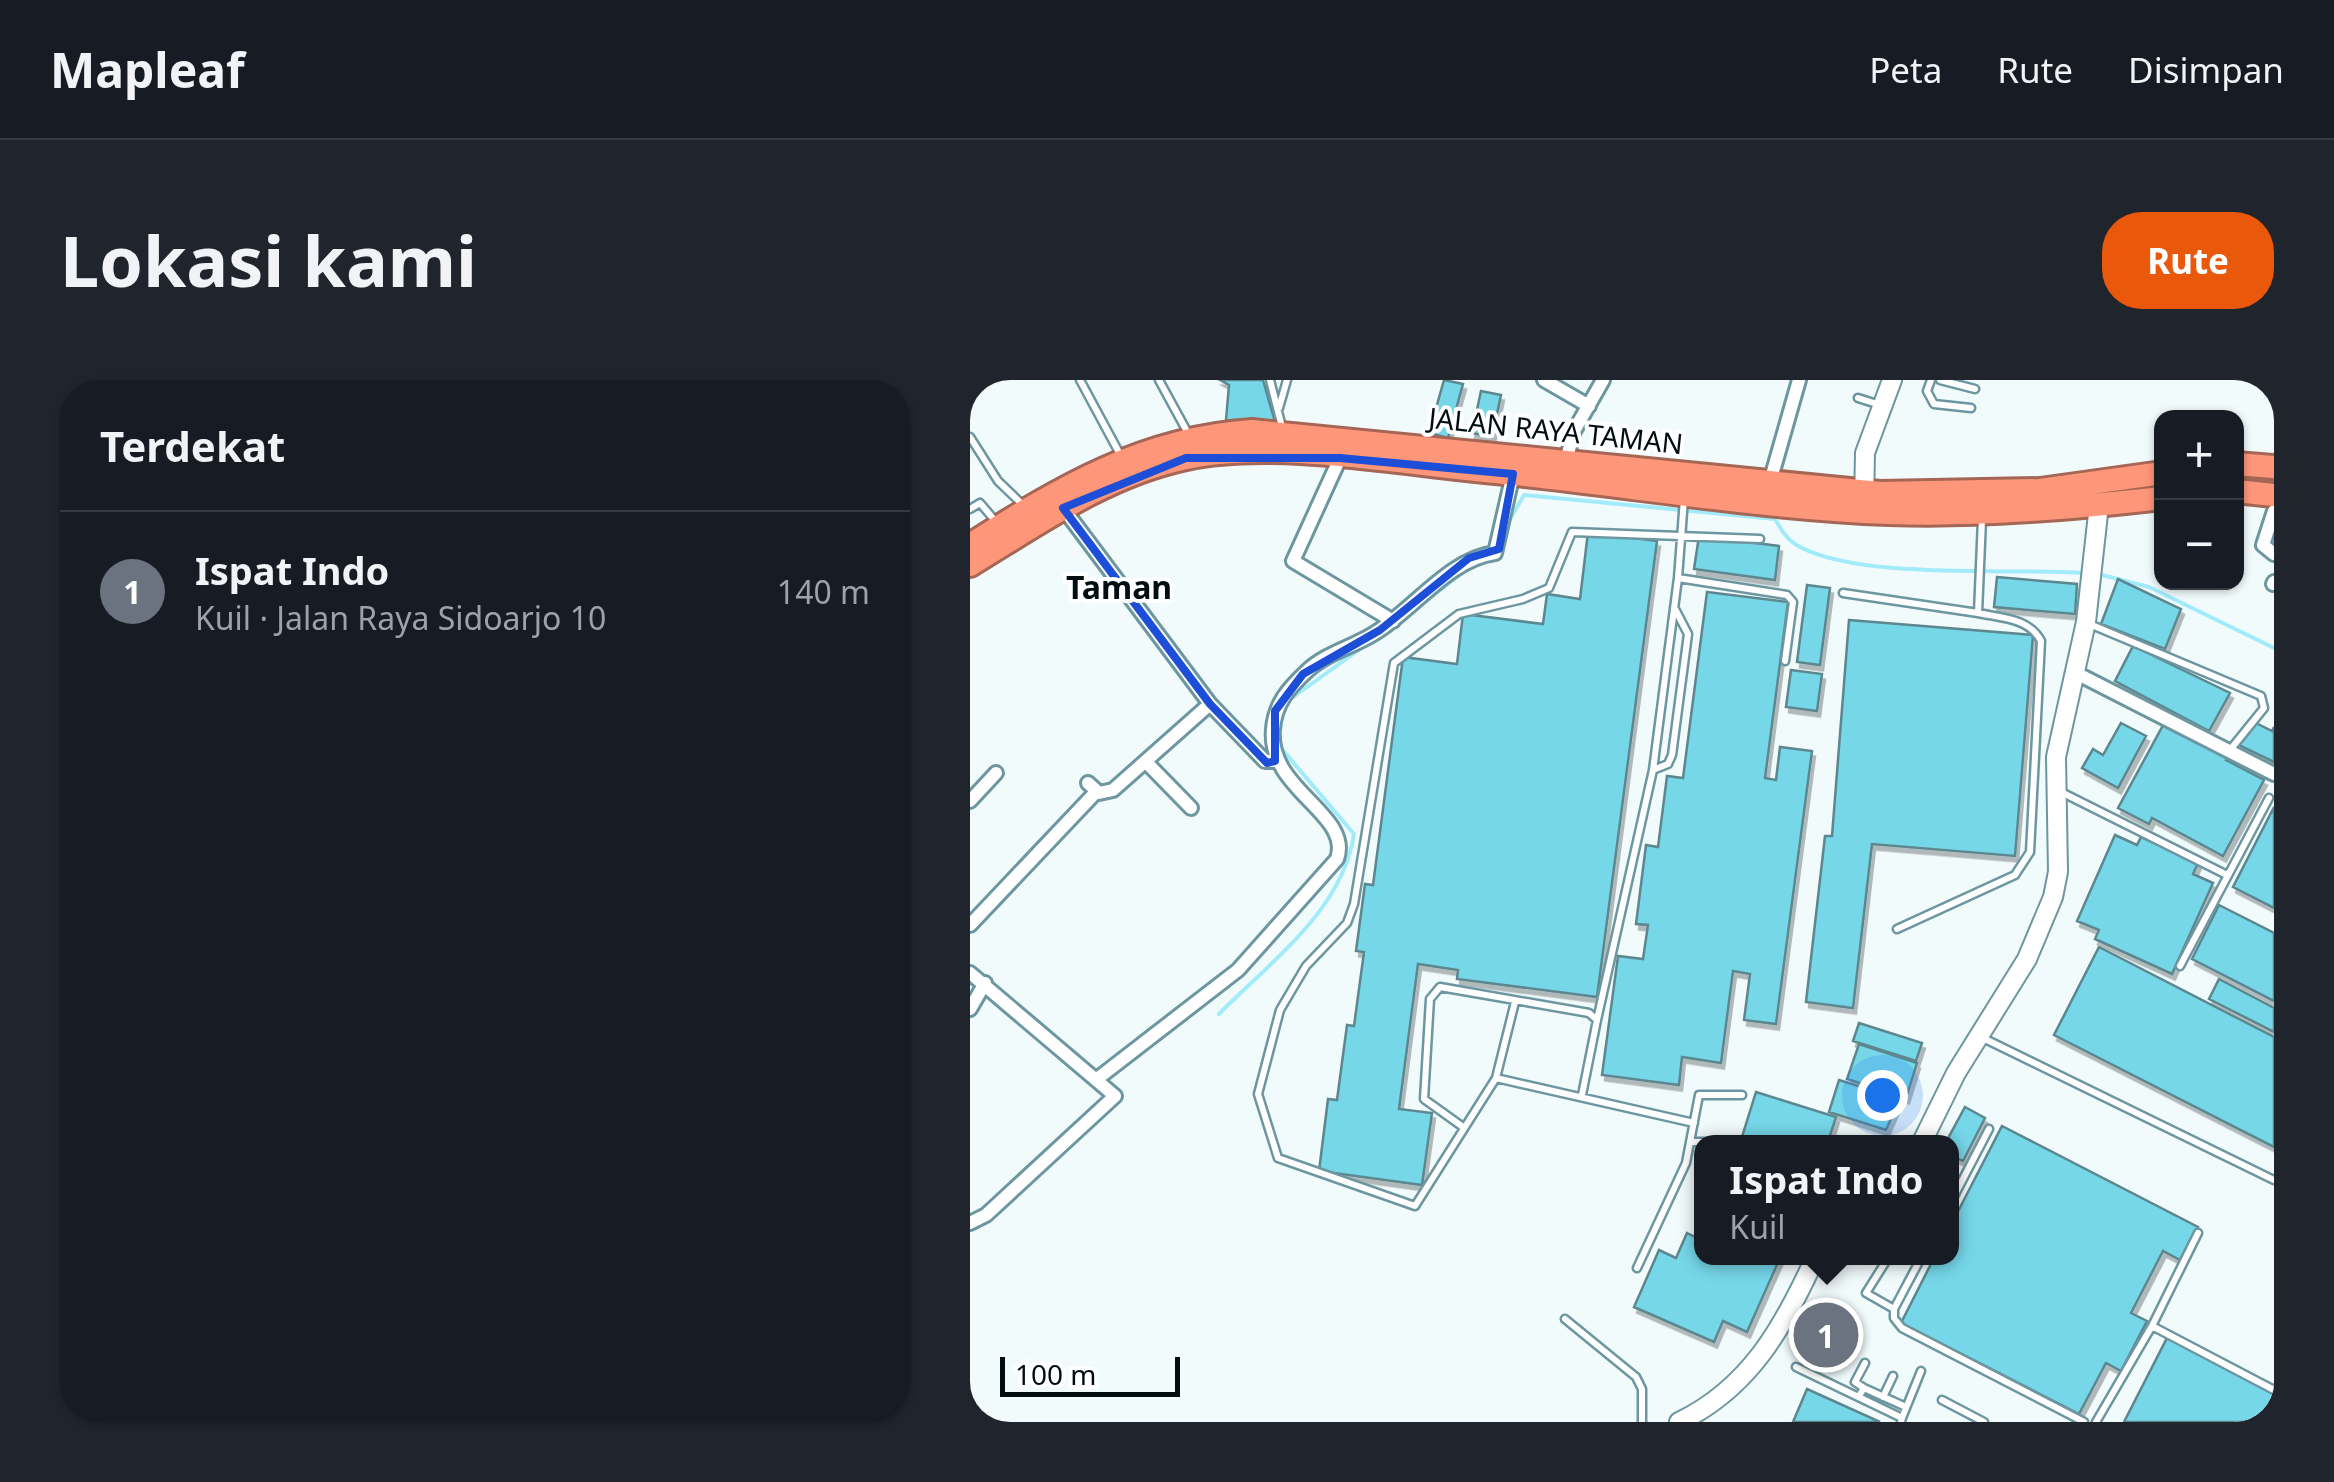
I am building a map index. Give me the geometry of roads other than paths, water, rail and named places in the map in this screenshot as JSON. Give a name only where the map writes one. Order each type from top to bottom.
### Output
[{"type":"highway","name":"JALAN RAYA TAMAN","points":[[970,545],[1028,508],[1122,458],[1190,438],[1281,420],[1780,491],[1982,513],[2154,499]]},
{"type":"highway","name":"JALAN RAYA TAMAN","points":[[970,566],[1063,508],[1127,476],[1186,458],[1250,452],[1513,474],[1684,502],[1780,491]]},
{"type":"highway","points":[[2244,465],[2274,467]]},
{"type":"highway","name":"JALAN RAYA TAMAN","points":[[1873,502],[2040,490],[2154,474]]},
{"type":"highway","points":[[2244,492],[2274,495]]},
{"type":"street","points":[[1544,380],[1589,406]]},
{"type":"street","points":[[1566,462],[1574,431],[1604,380]]},
{"type":"street","points":[[1780,491],[1799,380]]},
{"type":"street","points":[[1873,502],[1865,453],[1892,380]]},
{"type":"street","points":[[1340,458],[1294,561],[1392,621]]},
{"type":"street","points":[[1103,1084],[1238,970],[1337,859],[1340,842],[1333,826],[1275,762],[1274,722],[1285,694],[1316,664],[1392,621],[1469,558],[1499,549],[1513,474]]},
{"type":"street","points":[[1927,1135],[1978,1035],[2044,926],[2058,872],[2056,757],[2086,622],[2099,505]]},
{"type":"street","points":[[1063,508],[1210,704],[1264,762],[1275,762]]},
{"type":"street","points":[[2274,511],[2263,542],[2274,554]]},
{"type":"street","points":[[2076,673],[2274,774]]},
{"type":"street","points":[[970,925],[1092,788],[1113,790],[1210,704]]},
{"type":"street","points":[[1147,763],[1191,808]]},
{"type":"street","points":[[970,801],[996,774]]},
{"type":"street","points":[[970,973],[1103,1084],[1114,1099],[986,1216],[970,1223]]},
{"type":"street","points":[[970,1008],[986,983]]},
{"type":"street","points":[[1679,1422],[1748,1374],[1787,1318],[1812,1265]]},
{"type":"lane","points":[[1080,380],[1122,458]]},
{"type":"lane","points":[[1158,380],[1190,438]]},
{"type":"lane","points":[[1270,380],[1281,420]]},
{"type":"lane","points":[[1281,420],[1287,380]]},
{"type":"lane","points":[[1932,380],[1927,392],[1934,404],[1971,408]]},
{"type":"lane","points":[[1940,380],[1975,388]]},
{"type":"lane","points":[[1858,398],[1882,405]]},
{"type":"lane","points":[[970,437],[998,482],[1028,508]]},
{"type":"lane","points":[[1582,1096],[1652,770],[1678,578],[1684,502]]},
{"type":"lane","points":[[970,508],[980,503],[999,526]]},
{"type":"lane","points":[[1978,613],[1982,513]]},
{"type":"lane","points":[[1514,1002],[1496,1078],[1415,1206],[1284,1164],[1258,1094],[1280,1010],[1306,966],[1347,923],[1354,904],[1390,674],[1401,654],[1459,614],[1523,600],[1548,588],[1572,532],[1760,539]]},
{"type":"lane","points":[[1678,578],[1787,596],[1792,602],[1784,661]]},
{"type":"lane","points":[[1843,593],[2023,623],[2035,630],[2041,642],[2030,852],[2016,875],[1896,929]]},
{"type":"lane","points":[[1652,770],[1668,764],[1678,712],[1687,626],[1674,608]]},
{"type":"lane","points":[[2086,622],[2261,696],[2264,708],[2230,750]]},
{"type":"lane","points":[[1666,669],[1683,670]]},
{"type":"lane","points":[[1660,712],[1678,712]]},
{"type":"lane","points":[[2054,788],[2228,875]]},
{"type":"lane","points":[[2180,966],[2269,798]]},
{"type":"lane","points":[[1462,1127],[1424,1099],[1431,994],[1440,987],[1582,1010],[1598,1020]]},
{"type":"lane","points":[[1978,1035],[2274,1180]]},
{"type":"lane","points":[[1496,1078],[1694,1123]]},
{"type":"lane","points":[[1637,1268],[1692,1142],[1700,1095],[1742,1095]]},
{"type":"lane","points":[[1959,1187],[1989,1129]]},
{"type":"lane","points":[[2096,1422],[2152,1326],[2198,1232]]},
{"type":"lane","points":[[1884,1265],[1866,1293],[1894,1309]]},
{"type":"lane","points":[[1917,1265],[1894,1309],[1894,1318],[1902,1328],[2084,1422]]},
{"type":"lane","points":[[1565,1319],[1636,1377],[1642,1389],[1642,1422]]},
{"type":"lane","points":[[2152,1326],[2274,1390]]},
{"type":"lane","points":[[1865,1363],[1855,1382],[1906,1407]]},
{"type":"lane","points":[[1796,1368],[1902,1420],[1921,1371]]},
{"type":"lane","points":[[1883,1397],[1893,1376]]},
{"type":"lane","points":[[1859,1396],[1864,1388]]},
{"type":"lane","points":[[1942,1400],[1984,1422]]},
{"type":"waterway","points":[[1501,553],[1509,521],[1524,495],[1775,519],[1800,547],[1861,564],[1938,571],[2083,573]]},
{"type":"waterway","points":[[1411,613],[1471,566]]},
{"type":"waterway","points":[[2098,574],[2149,587],[2274,648]]},
{"type":"waterway","points":[[1289,700],[1367,644]]},
{"type":"waterway","points":[[1219,1014],[1320,911],[1347,861],[1354,834],[1281,748],[1279,731]]},
{"type":"place","name":"Ispat Indo","points":[[1826,1335]]},
{"type":"district","name":"Taman","points":[[1119,586]]}]
